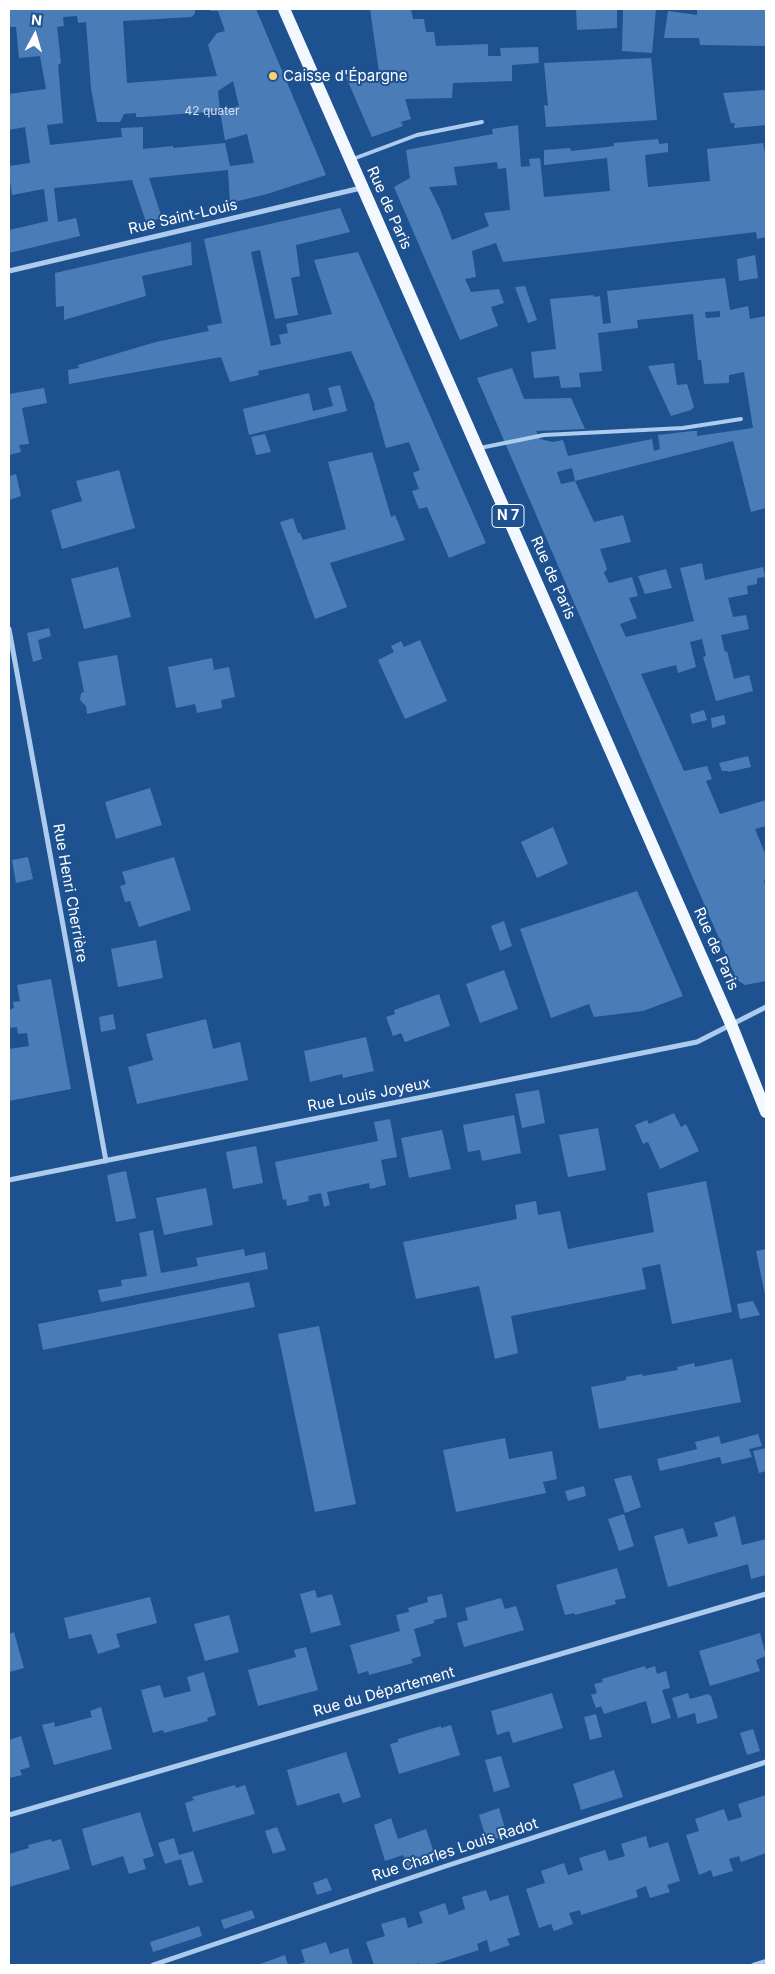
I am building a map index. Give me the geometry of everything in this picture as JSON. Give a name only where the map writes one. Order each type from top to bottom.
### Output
[{"type":"main road","name":"Rue de Paris","points":[[284,9],[731,1024]]},
{"type":"main road","name":"N 7","points":[[731,1024],[766,1112]]},
{"type":"street","name":"Rue Saint-Louis","points":[[9,271],[363,188]]},
{"type":"street","name":"Rue Henri Cherrière","points":[[9,629],[106,1161]]},
{"type":"street","name":"Rue Louis Joyeux","points":[[9,1180],[697,1042],[766,1007]]},
{"type":"street","name":"Rue du Département","points":[[9,1814],[766,1594]]},
{"type":"street","name":"Rue Charles Louis Radot","points":[[153,1965],[452,1864],[766,1762]]},
{"type":"lane","points":[[350,159],[417,135],[482,122]]},
{"type":"lane","points":[[478,449],[544,436],[683,428],[741,419]]},
{"type":"lane","points":[[753,1965],[766,1961]]},
{"type":"building","points":[[9,9],[195,9],[195,14],[191,17],[123,21],[127,83],[217,76],[208,45],[217,33],[225,31],[218,11],[210,11],[210,9],[256,9],[326,175],[267,194],[230,203],[228,170],[149,178],[162,218],[146,222],[132,180],[54,188],[58,222],[76,218],[80,236],[9,253],[9,230],[48,221],[44,189],[12,195],[9,182],[9,166],[30,163],[25,127],[9,130],[9,94],[46,89],[40,56],[19,58],[16,27],[9,27]],"holes":[[[77,16],[78,23],[86,22],[91,88],[97,122],[120,122],[124,114],[136,113],[136,117],[142,117],[220,111],[225,140],[247,134],[254,163],[230,166],[225,143],[143,149],[143,127],[121,128],[122,137],[50,145],[47,125],[63,123],[58,65],[61,63],[57,27],[64,26],[63,17]],[[233,81],[239,106],[220,111],[218,91]]]},
{"type":"building","points":[[370,9],[411,9],[413,19],[424,19],[426,32],[434,32],[436,46],[488,44],[488,56],[501,56],[500,48],[538,47],[539,63],[512,65],[512,81],[453,83],[452,98],[405,99],[411,119],[401,122],[403,126],[372,137],[346,77],[379,72]]},
{"type":"building","points":[[576,9],[617,9],[617,28],[577,30]]},
{"type":"building","points":[[623,9],[656,9],[652,53],[622,51]]},
{"type":"building","points":[[697,9],[766,9],[766,46],[700,45],[699,38],[664,38],[668,11],[697,15]]},
{"type":"building","points":[[651,58],[657,120],[546,127],[544,105],[548,106],[544,63]]},
{"type":"building","points":[[765,90],[766,125],[734,128],[735,123],[731,123],[723,93]]},
{"type":"building","points":[[518,125],[521,167],[530,166],[529,159],[540,158],[544,197],[610,191],[607,158],[544,165],[544,150],[570,148],[571,151],[614,146],[614,143],[658,139],[659,144],[668,143],[668,152],[645,155],[648,187],[710,181],[707,149],[763,143],[766,158],[766,237],[757,239],[756,232],[503,262],[496,243],[472,251],[476,277],[465,279],[471,292],[499,289],[504,303],[491,307],[498,326],[460,340],[394,187],[410,178],[406,150],[493,134],[492,129]],"holes":[[[497,162],[498,169],[506,168],[510,210],[484,213],[489,226],[452,240],[429,187],[457,185],[454,167]]]},
{"type":"building","points":[[340,208],[350,232],[296,245],[300,276],[291,278],[298,315],[275,319],[260,250],[251,252],[271,346],[281,344],[279,335],[288,333],[286,324],[332,314],[314,260],[358,252],[486,543],[449,558],[427,507],[419,509],[412,491],[419,489],[413,473],[420,470],[409,442],[386,448],[375,405],[351,351],[258,371],[259,375],[230,382],[221,357],[69,384],[68,370],[79,368],[78,365],[156,342],[209,331],[207,326],[222,323],[204,239]]},
{"type":"building","points":[[191,242],[192,265],[142,276],[146,296],[64,320],[64,306],[56,307],[55,273]]},
{"type":"building","points":[[755,255],[758,278],[739,281],[737,259]]},
{"type":"building","points":[[725,278],[730,310],[748,306],[750,319],[765,316],[766,508],[751,512],[733,441],[575,481],[594,522],[623,515],[631,542],[600,549],[607,569],[604,573],[609,583],[632,577],[638,596],[629,598],[637,618],[620,624],[626,637],[694,621],[680,568],[702,563],[705,580],[763,567],[765,577],[757,578],[757,584],[747,586],[748,594],[728,598],[733,617],[746,615],[749,629],[721,635],[734,679],[749,675],[753,691],[716,701],[703,657],[706,656],[702,639],[690,642],[696,667],[678,673],[676,665],[641,674],[684,771],[707,766],[712,779],[706,781],[720,814],[766,800],[766,826],[755,829],[766,856],[766,879],[764,880],[766,890],[766,981],[745,985],[737,980],[477,378],[512,368],[524,399],[571,398],[585,429],[536,431],[540,439],[553,442],[563,440],[568,456],[652,439],[654,451],[660,449],[658,435],[697,431],[697,436],[753,428],[744,372],[729,375],[729,383],[704,384],[701,360],[698,360],[693,314],[637,320],[638,328],[598,333],[602,371],[579,373],[581,387],[561,388],[559,376],[534,378],[531,352],[556,349],[550,299],[600,296],[603,324],[611,323],[607,291]],"holes":[[[720,311],[720,317],[706,318],[705,312]],[[572,468],[575,481],[561,484],[557,472]]]},
{"type":"building","points":[[525,286],[537,320],[528,323],[515,287]]},
{"type":"building","points":[[674,363],[677,385],[687,384],[694,407],[691,410],[671,416],[648,366]]},
{"type":"building","points":[[340,385],[347,411],[249,435],[243,409],[309,393],[313,411],[333,406],[328,388]]},
{"type":"building","points":[[44,388],[47,403],[22,408],[29,444],[19,445],[21,452],[9,455],[9,394]]},
{"type":"building","points":[[265,434],[271,452],[256,455],[251,437]]},
{"type":"building","points":[[372,452],[391,517],[395,515],[405,540],[330,563],[347,607],[315,619],[280,522],[293,518],[298,533],[300,533],[303,540],[346,529],[328,462]]},
{"type":"building","points":[[119,470],[135,528],[62,549],[51,510],[82,501],[76,481]]},
{"type":"building","points":[[16,474],[21,496],[9,500],[9,476]]},
{"type":"building","points":[[118,567],[131,617],[84,629],[71,579]]},
{"type":"building","points":[[666,569],[672,588],[645,594],[638,576]]},
{"type":"building","points":[[49,628],[51,636],[38,640],[42,659],[33,662],[27,633]]},
{"type":"building","points":[[420,640],[447,701],[405,719],[378,660],[394,652],[391,646],[401,641],[404,647]]},
{"type":"building","points":[[117,655],[126,705],[87,714],[86,706],[80,700],[81,693],[84,692],[78,662]]},
{"type":"building","points":[[212,658],[214,670],[229,667],[235,697],[221,700],[222,708],[197,713],[195,704],[176,708],[168,667]]},
{"type":"building","points":[[704,710],[707,720],[692,724],[690,714]]},
{"type":"building","points":[[724,715],[726,724],[712,728],[711,718]]},
{"type":"building","points":[[748,756],[751,767],[728,772],[722,771],[719,763]]},
{"type":"building","points":[[150,788],[162,825],[116,839],[105,802]]},
{"type":"building","points":[[553,827],[568,864],[537,878],[521,842]]},
{"type":"building","points":[[28,857],[33,879],[16,883],[12,860]]},
{"type":"building","points":[[174,857],[191,910],[139,927],[130,901],[125,902],[120,886],[126,884],[122,872]]},
{"type":"building","points":[[637,891],[683,996],[643,1011],[594,1017],[589,1004],[551,1018],[520,929]]},
{"type":"building","points":[[504,921],[512,946],[500,951],[491,926]]},
{"type":"building","points":[[156,940],[163,978],[118,987],[111,949]]},
{"type":"building","points":[[504,970],[518,1009],[480,1023],[466,984]]},
{"type":"building","points":[[51,979],[71,1089],[9,1101],[9,1049],[29,1046],[27,1033],[18,1034],[17,1027],[9,1028],[9,1010],[14,1008],[13,1002],[20,1001],[17,985]]},
{"type":"building","points":[[439,994],[450,1026],[405,1042],[401,1033],[393,1036],[386,1017],[395,1014],[394,1010]]},
{"type":"building","points":[[113,1014],[116,1029],[101,1032],[99,1017]]},
{"type":"building","points":[[206,1019],[213,1049],[240,1042],[248,1080],[137,1104],[128,1067],[153,1060],[146,1034]]},
{"type":"building","points":[[366,1037],[374,1071],[343,1078],[342,1074],[310,1082],[304,1051]]},
{"type":"building","points":[[539,1090],[545,1123],[522,1128],[515,1094]]},
{"type":"building","points":[[674,1113],[681,1127],[686,1124],[699,1151],[660,1169],[648,1142],[643,1144],[635,1125],[647,1120],[649,1124]]},
{"type":"building","points":[[514,1115],[521,1153],[482,1161],[480,1150],[468,1152],[463,1125]]},
{"type":"building","points":[[390,1119],[397,1157],[381,1160],[386,1185],[370,1189],[369,1183],[327,1192],[330,1205],[324,1207],[321,1193],[308,1196],[309,1201],[287,1206],[286,1199],[283,1200],[275,1162],[378,1141],[374,1122]]},
{"type":"building","points":[[598,1128],[606,1170],[568,1177],[559,1135]]},
{"type":"building","points":[[442,1130],[451,1169],[409,1178],[401,1138]]},
{"type":"building","points":[[256,1146],[263,1183],[233,1189],[226,1152]]},
{"type":"building","points":[[126,1171],[136,1218],[116,1222],[107,1175]]},
{"type":"building","points":[[706,1181],[732,1312],[672,1324],[660,1264],[642,1268],[646,1289],[511,1316],[518,1353],[495,1359],[479,1286],[416,1299],[403,1242],[517,1219],[515,1205],[536,1201],[538,1215],[560,1211],[568,1249],[654,1232],[647,1193]]},
{"type":"building","points":[[206,1188],[213,1225],[164,1235],[156,1198]]},
{"type":"building","points":[[153,1230],[161,1273],[198,1266],[196,1258],[244,1249],[245,1256],[265,1252],[268,1269],[101,1302],[98,1290],[122,1286],[121,1280],[147,1276],[139,1233]]},
{"type":"building","points":[[766,1249],[766,1295],[765,1295],[756,1251]]},
{"type":"building","points":[[249,1282],[255,1307],[43,1350],[38,1324]]},
{"type":"building","points":[[753,1301],[760,1315],[740,1319],[737,1304]]},
{"type":"building","points":[[319,1326],[356,1504],[315,1512],[278,1334]]},
{"type":"building","points":[[732,1359],[741,1402],[599,1429],[591,1387],[626,1380],[626,1377],[678,1370],[677,1367],[694,1363],[695,1367]]},
{"type":"building","points":[[758,1434],[762,1446],[749,1449],[752,1457],[722,1464],[720,1457],[660,1471],[657,1459],[697,1449],[695,1442],[719,1436],[721,1444]]},
{"type":"building","points":[[505,1438],[509,1459],[552,1451],[557,1479],[543,1482],[546,1493],[456,1512],[443,1450]]},
{"type":"building","points":[[766,1448],[766,1471],[759,1473],[753,1451]]},
{"type":"building","points":[[631,1475],[641,1507],[625,1513],[614,1479]]},
{"type":"building","points":[[584,1486],[586,1496],[568,1501],[565,1491]]},
{"type":"building","points":[[624,1514],[634,1546],[619,1551],[608,1519]]},
{"type":"building","points":[[735,1516],[742,1545],[766,1539],[766,1575],[751,1579],[748,1564],[668,1587],[654,1536],[683,1528],[688,1544],[718,1536],[714,1523]]},
{"type":"building","points":[[617,1568],[626,1598],[615,1600],[616,1604],[575,1615],[574,1613],[565,1615],[556,1585]]},
{"type":"building","points":[[315,1590],[317,1598],[332,1594],[341,1625],[311,1633],[300,1594]]},
{"type":"building","points":[[442,1594],[447,1617],[434,1620],[434,1623],[414,1629],[421,1656],[411,1659],[413,1663],[369,1675],[368,1671],[358,1674],[350,1645],[400,1631],[396,1615],[409,1612],[408,1608],[428,1602],[427,1597]]},
{"type":"building","points":[[150,1597],[157,1623],[116,1634],[120,1647],[98,1654],[91,1634],[69,1639],[64,1618]]},
{"type":"building","points":[[501,1598],[505,1609],[516,1606],[524,1630],[464,1647],[457,1623],[468,1620],[465,1608]]},
{"type":"building","points":[[229,1615],[239,1652],[205,1661],[194,1624]]},
{"type":"building","points":[[14,1632],[24,1668],[9,1672],[9,1634]]},
{"type":"building","points":[[760,1633],[766,1656],[756,1660],[760,1671],[710,1686],[699,1651]]},
{"type":"building","points":[[306,1647],[318,1690],[258,1706],[248,1670],[296,1657],[294,1650]]},
{"type":"building","points":[[645,1666],[646,1669],[655,1666],[657,1674],[666,1671],[670,1688],[662,1690],[671,1718],[652,1724],[646,1701],[604,1714],[601,1706],[596,1708],[591,1695],[597,1693],[594,1684],[603,1682],[602,1679]]},
{"type":"building","points":[[204,1672],[216,1715],[207,1718],[208,1721],[164,1733],[163,1730],[153,1733],[141,1690],[160,1685],[164,1698],[191,1691],[187,1677]]},
{"type":"building","points":[[552,1693],[563,1728],[513,1743],[509,1731],[497,1735],[491,1711]]},
{"type":"building","points":[[688,1693],[690,1699],[708,1694],[711,1696],[718,1718],[697,1724],[695,1713],[678,1718],[672,1698]]},
{"type":"building","points":[[101,1707],[112,1749],[54,1765],[42,1725],[54,1722],[55,1727],[92,1717],[90,1711]]},
{"type":"building","points":[[596,1714],[602,1737],[590,1740],[584,1717]]},
{"type":"building","points":[[451,1725],[460,1755],[399,1774],[390,1744],[398,1742],[398,1739],[441,1726],[441,1728]]},
{"type":"building","points":[[753,1729],[760,1751],[747,1755],[740,1733]]},
{"type":"building","points":[[21,1736],[30,1767],[20,1770],[22,1775],[9,1778],[9,1740]]},
{"type":"building","points":[[346,1752],[361,1797],[343,1803],[339,1793],[297,1806],[287,1770]]},
{"type":"building","points":[[501,1756],[510,1787],[494,1792],[485,1760]]},
{"type":"building","points":[[614,1770],[623,1797],[581,1810],[573,1784]]},
{"type":"building","points":[[235,1785],[236,1788],[245,1785],[255,1814],[193,1832],[185,1803],[194,1800],[192,1797]]},
{"type":"building","points":[[766,1795],[766,1853],[741,1862],[739,1856],[729,1859],[733,1871],[713,1877],[711,1870],[699,1875],[686,1835],[699,1831],[695,1819],[724,1809],[728,1821],[742,1817],[738,1804]]},
{"type":"building","points":[[499,1808],[507,1835],[487,1842],[479,1815]]},
{"type":"building","points":[[140,1812],[154,1856],[143,1859],[146,1869],[129,1874],[123,1856],[92,1866],[82,1829]]},
{"type":"building","points":[[391,1818],[398,1839],[426,1829],[436,1858],[408,1867],[403,1855],[385,1861],[374,1825]]},
{"type":"building","points":[[277,1827],[286,1850],[273,1854],[265,1831]]},
{"type":"building","points":[[646,1836],[649,1848],[668,1842],[680,1881],[667,1885],[670,1892],[650,1898],[646,1886],[636,1890],[638,1897],[581,1915],[580,1910],[569,1913],[573,1924],[554,1931],[551,1924],[539,1928],[526,1889],[545,1883],[541,1871],[564,1863],[568,1875],[583,1870],[579,1858],[605,1850],[609,1861],[625,1856],[621,1844]]},
{"type":"building","points":[[174,1838],[179,1855],[193,1851],[203,1882],[189,1886],[181,1859],[165,1864],[158,1843]]},
{"type":"building","points":[[51,1839],[52,1842],[61,1839],[70,1869],[9,1887],[9,1854],[29,1848],[28,1845]]},
{"type":"building","points":[[327,1878],[332,1890],[317,1895],[313,1883]]},
{"type":"building","points":[[486,1890],[490,1901],[508,1895],[520,1935],[507,1939],[510,1945],[490,1952],[487,1940],[477,1944],[479,1950],[432,1965],[420,1965],[419,1963],[413,1965],[374,1965],[366,1942],[385,1936],[381,1924],[405,1917],[408,1928],[423,1923],[419,1912],[445,1903],[449,1915],[465,1909],[462,1897]]},
{"type":"building","points":[[252,1910],[255,1918],[224,1929],[221,1920]]},
{"type":"building","points":[[199,1926],[202,1936],[153,1952],[150,1942]]},
{"type":"building","points":[[326,1942],[330,1954],[348,1948],[353,1965],[296,1965],[305,1962],[301,1950]]},
{"type":"building","points":[[285,1955],[288,1965],[257,1965]]},
{"type":"place","name":"Caisse d'Épargne","points":[[273,76]]}]
